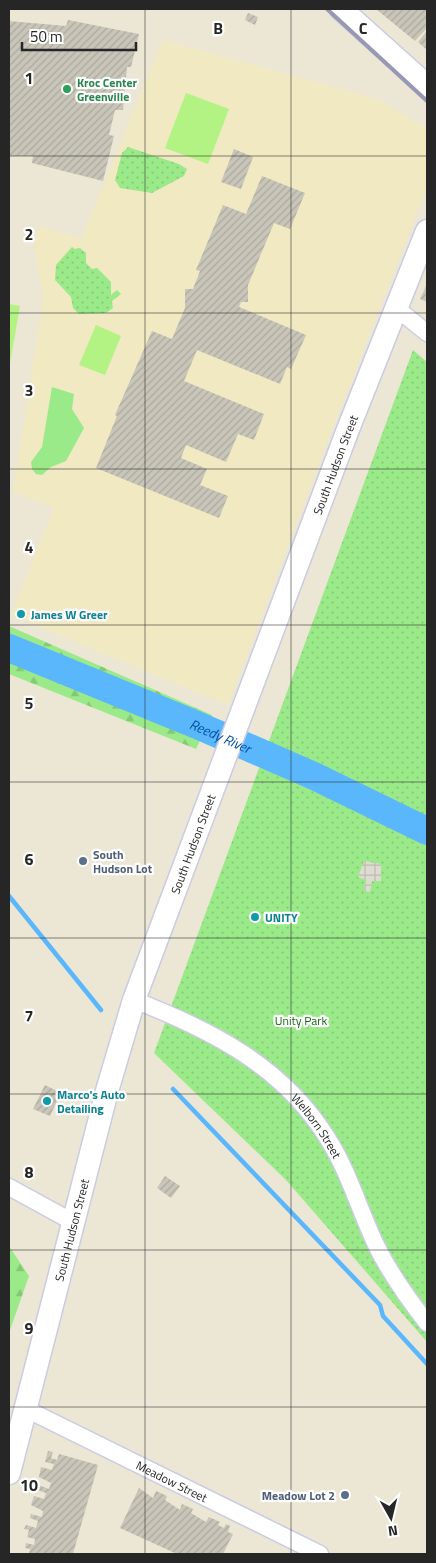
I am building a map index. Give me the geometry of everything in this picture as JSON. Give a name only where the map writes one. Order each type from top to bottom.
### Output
[{"type":"street","points":[[341,9],[427,86]]},
{"type":"street","name":"South Hudson Street","points":[[9,1473],[24,1408],[73,1222],[134,1000],[395,307],[427,231]]},
{"type":"street","points":[[395,307],[427,333]]},
{"type":"street","name":"Welborn Street","points":[[134,1000],[190,1024],[259,1062],[302,1103],[329,1140],[378,1248],[427,1323]]},
{"type":"street","points":[[9,1187],[73,1222]]},
{"type":"street","name":"Meadow Street","points":[[24,1408],[320,1554]]},
{"type":"shaded area","points":[[163,40],[377,99],[427,128],[427,187],[317,468],[228,705],[11,615],[54,508],[13,492],[43,299],[34,246],[39,226],[81,239]]},
{"type":"shaded area","points":[[364,861],[381,864],[381,881],[372,881],[370,892],[364,891],[366,880],[358,877]]},
{"type":"green space","points":[[186,93],[229,109],[208,164],[165,148]]},
{"type":"green space","points":[[128,147],[179,164],[187,169],[184,176],[152,193],[120,188],[115,180],[122,153]]},
{"type":"green space","points":[[72,247],[75,249],[80,248],[86,253],[86,263],[92,269],[97,268],[111,282],[111,295],[117,290],[121,294],[112,301],[113,308],[106,313],[79,314],[73,308],[71,297],[55,280],[56,265]]},
{"type":"green space","points":[[9,304],[20,306],[9,369]]},
{"type":"green space","points":[[96,325],[121,336],[105,375],[79,365]]},
{"type":"green space","name":"Unity Park","points":[[413,350],[427,362],[427,1342],[286,1180],[154,1053]]},
{"type":"green space","points":[[52,387],[74,394],[72,409],[84,428],[66,461],[51,467],[42,475],[36,474],[32,469],[31,462],[42,447]]},
{"type":"green space","points":[[9,626],[212,715],[196,749],[9,674]]},
{"type":"green space","points":[[9,1246],[29,1276],[9,1333]]},
{"type":"building","points":[[376,9],[427,9],[427,28],[415,41]]},
{"type":"building","points":[[248,13],[258,17],[255,25],[245,20]]},
{"type":"building","name":"Kroc Center Greenville","points":[[68,20],[139,34],[131,67],[127,67],[123,110],[115,110],[109,135],[114,136],[103,181],[32,163],[33,156],[9,156],[9,21],[66,26]]},
{"type":"building","points":[[427,31],[427,50],[418,42]]},
{"type":"building","points":[[234,149],[253,157],[241,189],[221,182]]},
{"type":"building","points":[[262,176],[305,193],[290,229],[274,223],[248,285],[248,302],[241,302],[239,307],[306,335],[291,369],[287,367],[280,384],[197,350],[184,381],[264,414],[254,440],[238,434],[226,462],[186,445],[181,458],[207,469],[200,485],[228,496],[219,518],[96,468],[117,416],[115,415],[152,331],[172,339],[185,308],[185,289],[193,289],[200,271],[196,270],[223,205],[246,214]]},
{"type":"building","points":[[427,284],[427,302],[420,299]]},
{"type":"building","name":"Marco's Auto Detailing","points":[[45,1085],[61,1093],[50,1116],[33,1109]]},
{"type":"building","points":[[165,1176],[180,1186],[171,1198],[157,1188]]},
{"type":"building","points":[[48,1451],[53,1452],[51,1458],[57,1460],[59,1454],[98,1465],[73,1554],[29,1554],[30,1549],[25,1548],[26,1543],[34,1545],[35,1539],[27,1537],[29,1530],[24,1529],[26,1525],[36,1528],[38,1521],[30,1518],[31,1514],[42,1517],[43,1511],[31,1505],[34,1496],[44,1499],[46,1493],[37,1490],[38,1485],[49,1489],[51,1483],[39,1477],[41,1467],[52,1470],[54,1464],[45,1462]]},
{"type":"building","points":[[139,1488],[153,1498],[156,1491],[167,1496],[165,1500],[180,1510],[182,1504],[193,1509],[191,1513],[206,1522],[209,1517],[220,1522],[218,1525],[224,1528],[226,1524],[230,1526],[228,1532],[233,1534],[223,1554],[177,1554],[120,1528]]},
{"type":"waterway","name":"Reedy River","points":[[9,648],[197,725],[314,776],[427,831]]},
{"type":"waterway","points":[[9,896],[101,1010]]},
{"type":"waterway","points":[[173,1089],[380,1305],[383,1316],[427,1364]]},
{"type":"railway","points":[[327,9],[427,101]]},
{"type":"place","name":"Kroc Center Greenville","points":[[67,89]]},
{"type":"place","name":"James W Greer","points":[[21,614]]},
{"type":"place","name":"South Hudson Lot","points":[[83,861]]},
{"type":"place","name":"UNITY","points":[[255,917]]},
{"type":"place","name":"Marco's Auto Detailing","points":[[47,1101]]},
{"type":"place","name":"Meadow Lot 2","points":[[345,1495]]}]
